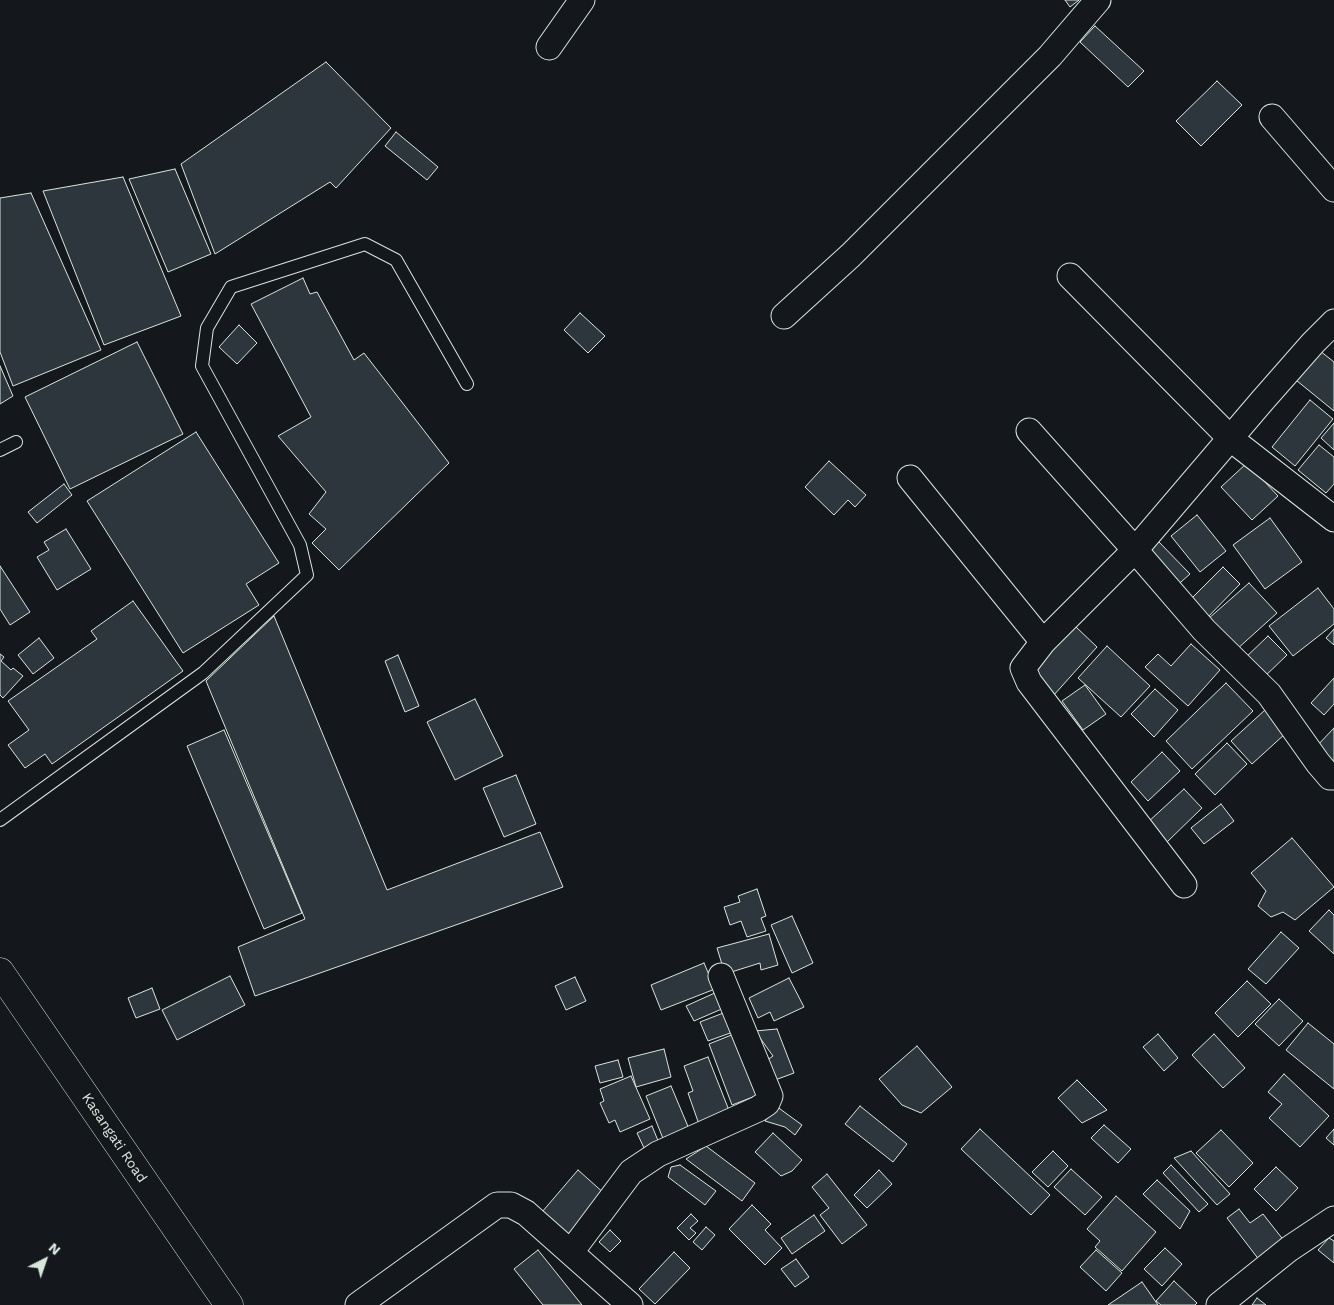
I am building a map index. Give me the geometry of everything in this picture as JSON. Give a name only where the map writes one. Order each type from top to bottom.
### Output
[{"type":"street","points":[[548,47],[582,0]]},
{"type":"street","points":[[784,316],[851,255],[1050,56],[1098,0]]},
{"type":"street","points":[[1272,117],[1334,189]]},
{"type":"street","points":[[1070,276],[1231,438],[1334,519]]},
{"type":"street","points":[[1184,885],[1029,682],[1024,668],[1043,642],[1135,550],[1307,350],[1334,322]]},
{"type":"street","points":[[1029,431],[1204,630],[1269,694],[1318,763],[1330,777],[1334,777]]},
{"type":"street","points":[[910,478],[1043,642]]},
{"type":"street","name":"Kasangati Road","points":[[0,972],[229,1305]]},
{"type":"street","points":[[571,1252],[631,1172],[658,1154],[758,1109],[767,1103],[770,1096],[721,976]]},
{"type":"street","points":[[358,1305],[496,1205],[511,1205],[526,1213],[630,1305]]},
{"type":"street","points":[[1219,1305],[1289,1249],[1334,1219]]},
{"type":"lane","points":[[0,820],[202,673],[308,575],[300,545],[202,366],[207,328],[231,287],[365,244],[396,260],[467,384]]},
{"type":"lane","points":[[0,450],[16,442]]},
{"type":"building","points":[[1065,0],[1079,0],[1070,7]]},
{"type":"building","points":[[1095,26],[1144,71],[1128,87],[1080,42]]},
{"type":"building","points":[[326,62],[391,128],[336,188],[330,182],[215,254],[181,164]]},
{"type":"building","points":[[1217,81],[1242,105],[1201,146],[1176,121]]},
{"type":"building","points":[[396,132],[438,167],[427,180],[385,146]]},
{"type":"building","points":[[175,169],[211,254],[168,272],[129,179]]},
{"type":"building","points":[[123,177],[181,316],[104,345],[43,191]]},
{"type":"building","points":[[31,193],[101,350],[13,386],[0,352],[0,198]]},
{"type":"building","points":[[303,278],[310,294],[317,292],[354,360],[364,353],[449,463],[339,570],[312,543],[326,529],[309,514],[326,492],[278,436],[311,417],[251,304]]},
{"type":"building","points":[[580,313],[605,336],[588,353],[564,330]]},
{"type":"building","points":[[239,325],[257,343],[237,364],[219,347]]},
{"type":"building","points":[[137,342],[183,434],[70,489],[25,397]]},
{"type":"building","points":[[1315,347],[1334,362],[1334,411],[1291,376]]},
{"type":"building","points":[[0,366],[13,396],[0,404]]},
{"type":"building","points":[[1310,400],[1333,419],[1295,466],[1272,447]]},
{"type":"building","points":[[1334,423],[1334,450],[1321,438]]},
{"type":"building","points":[[196,432],[279,563],[246,584],[259,605],[183,653],[87,501]]},
{"type":"building","points":[[1319,445],[1334,457],[1334,484],[1326,493],[1298,470]]},
{"type":"building","points":[[829,461],[866,495],[855,507],[848,500],[834,515],[805,487]]},
{"type":"building","points":[[1247,463],[1278,496],[1252,520],[1221,487]]},
{"type":"building","points":[[64,484],[72,495],[37,523],[28,512]]},
{"type":"building","points":[[1197,515],[1226,551],[1200,572],[1171,536]]},
{"type":"building","points":[[1270,518],[1302,562],[1265,589],[1233,545]]},
{"type":"building","points":[[66,529],[91,569],[57,590],[37,557],[49,550],[44,542]]},
{"type":"building","points":[[1158,541],[1190,574],[1173,589],[1142,556]]},
{"type":"building","points":[[0,566],[30,612],[10,625],[0,609]]},
{"type":"building","points":[[1223,567],[1240,584],[1205,620],[1188,602]]},
{"type":"building","points":[[1249,583],[1277,613],[1236,650],[1208,619]]},
{"type":"building","points":[[1318,588],[1334,609],[1334,624],[1293,656],[1269,626]]},
{"type":"building","points":[[133,601],[183,671],[52,764],[45,754],[25,768],[8,745],[29,730],[8,701],[97,639],[91,631]]},
{"type":"building","points":[[274,616],[387,890],[540,832],[563,887],[255,996],[238,947],[305,919],[206,681]]},
{"type":"building","points":[[1075,626],[1097,647],[1053,696],[1030,675]]},
{"type":"building","points":[[1334,629],[1334,645],[1326,638]]},
{"type":"building","points":[[1268,636],[1287,655],[1262,679],[1243,660]]},
{"type":"building","points":[[39,638],[54,658],[33,674],[18,655]]},
{"type":"building","points":[[1191,644],[1220,670],[1188,706],[1145,667],[1158,654],[1171,666]]},
{"type":"building","points":[[1107,646],[1150,686],[1121,717],[1078,678]]},
{"type":"building","points":[[0,654],[4,657],[1,661],[11,670],[13,668],[23,676],[3,698],[0,695]]},
{"type":"building","points":[[398,655],[419,706],[405,712],[385,661]]},
{"type":"building","points":[[1334,678],[1334,704],[1324,715],[1311,703]]},
{"type":"building","points":[[1226,683],[1253,711],[1192,769],[1166,741]]},
{"type":"building","points":[[1085,685],[1106,714],[1083,730],[1062,701]]},
{"type":"building","points":[[1155,689],[1178,710],[1154,737],[1131,714]]},
{"type":"building","points":[[475,699],[503,756],[455,780],[427,722]]},
{"type":"building","points":[[1265,710],[1286,733],[1252,764],[1231,741]]},
{"type":"building","points":[[1334,728],[1334,766],[1315,748]]},
{"type":"building","points":[[224,730],[302,913],[264,929],[187,746]]},
{"type":"building","points":[[1227,743],[1247,764],[1215,795],[1195,774]]},
{"type":"building","points":[[1162,752],[1180,771],[1148,801],[1131,782]]},
{"type":"building","points":[[516,775],[536,824],[504,837],[483,788]]},
{"type":"building","points":[[1184,789],[1202,808],[1166,843],[1147,823]]},
{"type":"building","points":[[1221,804],[1234,821],[1204,844],[1191,828]]},
{"type":"building","points":[[1292,838],[1334,887],[1295,920],[1283,912],[1271,917],[1258,906],[1266,891],[1251,873]]},
{"type":"building","points":[[757,889],[766,916],[761,918],[766,931],[747,937],[741,921],[730,925],[724,907],[740,902],[738,896]]},
{"type":"building","points":[[1329,910],[1334,915],[1334,954],[1309,931]]},
{"type":"building","points":[[792,916],[813,963],[792,973],[771,925]]},
{"type":"building","points":[[1281,932],[1299,948],[1266,984],[1248,969]]},
{"type":"building","points":[[769,934],[778,965],[761,970],[760,963],[725,974],[717,948]]},
{"type":"building","points":[[704,963],[715,989],[661,1010],[651,985]]},
{"type":"building","points":[[230,976],[245,1005],[177,1040],[162,1010]]},
{"type":"building","points":[[575,977],[586,1001],[566,1010],[555,986]]},
{"type":"building","points":[[789,978],[804,1007],[774,1021],[770,1012],[758,1018],[749,998]]},
{"type":"building","points":[[1247,981],[1271,1004],[1238,1037],[1215,1013]]},
{"type":"building","points":[[152,988],[160,1009],[136,1018],[128,998]]},
{"type":"building","points":[[717,992],[724,1008],[694,1021],[686,1006]]},
{"type":"building","points":[[1279,999],[1303,1021],[1279,1046],[1255,1024]]},
{"type":"building","points":[[726,1012],[733,1032],[708,1041],[700,1022]]},
{"type":"building","points":[[1308,1023],[1334,1044],[1334,1089],[1286,1050]]},
{"type":"building","points":[[777,1029],[794,1073],[775,1080],[763,1063],[773,1056],[755,1031]]},
{"type":"building","points":[[734,1034],[758,1095],[732,1105],[709,1044]]},
{"type":"building","points":[[1158,1034],[1178,1058],[1164,1071],[1143,1047]]},
{"type":"building","points":[[1214,1034],[1245,1068],[1223,1088],[1192,1055]]},
{"type":"building","points":[[917,1046],[952,1087],[921,1113],[902,1105],[879,1079]]},
{"type":"building","points":[[664,1049],[671,1077],[636,1087],[628,1058]]},
{"type":"building","points":[[708,1057],[732,1118],[701,1130],[688,1093],[693,1091],[684,1066]]},
{"type":"building","points":[[618,1060],[623,1077],[600,1083],[595,1066]]},
{"type":"building","points":[[1284,1074],[1329,1116],[1300,1147],[1269,1118],[1282,1104],[1268,1092]]},
{"type":"building","points":[[631,1076],[650,1119],[620,1132],[615,1120],[609,1123],[600,1103],[604,1101],[600,1089]]},
{"type":"building","points":[[1077,1080],[1107,1110],[1082,1123],[1058,1098]]},
{"type":"building","points":[[671,1086],[692,1136],[666,1146],[646,1096]]},
{"type":"building","points":[[776,1106],[802,1125],[795,1135],[785,1127],[765,1121]]},
{"type":"building","points":[[860,1106],[907,1144],[893,1162],[845,1124]]},
{"type":"building","points":[[1104,1125],[1131,1149],[1118,1163],[1091,1138]]},
{"type":"building","points":[[652,1126],[659,1143],[645,1150],[637,1133]]},
{"type":"building","points":[[980,1129],[1050,1195],[1031,1215],[961,1149]]},
{"type":"building","points":[[1334,1129],[1334,1145],[1326,1138]]},
{"type":"building","points":[[1221,1130],[1253,1163],[1229,1187],[1196,1153]]},
{"type":"building","points":[[773,1133],[802,1160],[792,1171],[781,1176],[755,1152]]},
{"type":"building","points":[[706,1146],[755,1183],[742,1201],[686,1159]]},
{"type":"building","points":[[1053,1151],[1068,1166],[1048,1187],[1032,1172]]},
{"type":"building","points":[[1191,1151],[1230,1194],[1217,1205],[1174,1158]]},
{"type":"building","points":[[680,1165],[716,1191],[705,1205],[668,1177],[671,1167]]},
{"type":"building","points":[[1171,1165],[1208,1204],[1199,1212],[1163,1173]]},
{"type":"building","points":[[1276,1167],[1298,1188],[1276,1211],[1254,1189]]},
{"type":"building","points":[[1071,1169],[1102,1197],[1085,1215],[1054,1187]]},
{"type":"building","points":[[578,1170],[606,1195],[564,1243],[536,1219]]},
{"type":"building","points":[[879,1170],[892,1184],[867,1208],[854,1195]]},
{"type":"building","points":[[827,1174],[867,1225],[842,1244],[820,1215],[829,1208],[812,1187]]},
{"type":"building","points":[[1157,1180],[1190,1211],[1180,1229],[1143,1194]]},
{"type":"building","points":[[1116,1196],[1156,1232],[1122,1271],[1095,1247],[1100,1241],[1087,1229]]},
{"type":"building","points":[[752,1205],[771,1224],[765,1230],[782,1248],[765,1265],[729,1229]]},
{"type":"building","points":[[1239,1209],[1250,1223],[1263,1214],[1285,1242],[1260,1261],[1227,1218]]},
{"type":"building","points":[[691,1214],[698,1221],[690,1228],[696,1233],[689,1240],[677,1228]]},
{"type":"building","points":[[814,1215],[825,1231],[792,1254],[781,1238]]},
{"type":"building","points":[[706,1227],[715,1235],[702,1250],[693,1242]]},
{"type":"building","points":[[610,1230],[621,1241],[610,1252],[599,1242]]},
{"type":"building","points":[[1329,1238],[1334,1241],[1334,1263],[1318,1250]]},
{"type":"building","points":[[1165,1248],[1182,1264],[1162,1286],[1144,1269]]},
{"type":"building","points":[[538,1250],[582,1305],[543,1305],[514,1269]]},
{"type":"building","points":[[1096,1250],[1122,1273],[1106,1291],[1080,1267]]},
{"type":"building","points":[[674,1252],[690,1268],[655,1304],[639,1289]]},
{"type":"building","points":[[796,1259],[809,1277],[795,1287],[781,1269]]},
{"type":"building","points":[[1174,1281],[1197,1303],[1195,1305],[1161,1305],[1156,1301]]},
{"type":"building","points":[[1142,1282],[1158,1305],[1108,1305]]},
{"type":"building","points":[[1257,1298],[1266,1305],[1252,1305]]}]
